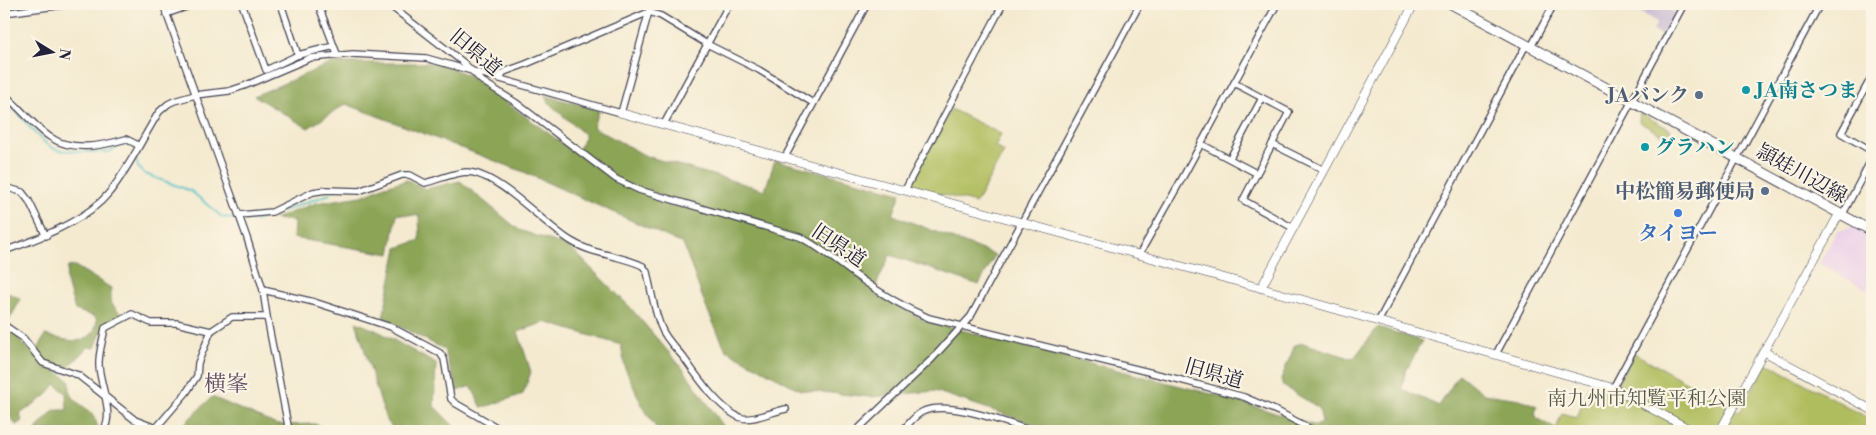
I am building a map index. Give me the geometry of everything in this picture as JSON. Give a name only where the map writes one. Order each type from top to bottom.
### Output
[{"type":"main road","name":"頴娃川辺線","points":[[1451,4],[1872,231]]},
{"type":"street","points":[[4,13],[71,4]]},
{"type":"street","points":[[163,4],[240,218],[263,290],[290,431]]},
{"type":"street","points":[[166,14],[195,4]]},
{"type":"street","points":[[242,4],[266,70],[298,55],[334,46]]},
{"type":"street","points":[[281,4],[298,55]]},
{"type":"street","points":[[318,4],[337,54]]},
{"type":"street","name":"旧県道","points":[[388,4],[432,37],[482,81],[515,102],[616,179],[646,192],[800,237],[816,245],[858,277],[902,306],[929,318],[1244,397],[1314,431]]},
{"type":"street","points":[[622,113],[651,4]]},
{"type":"street","points":[[664,124],[729,4]]},
{"type":"street","points":[[785,157],[867,4]]},
{"type":"street","points":[[905,190],[1003,4]]},
{"type":"street","points":[[856,431],[926,365],[971,316],[1140,4]]},
{"type":"street","points":[[1139,254],[1277,4]]},
{"type":"street","points":[[1261,288],[1414,4]]},
{"type":"street","points":[[1378,322],[1529,46],[1554,4]]},
{"type":"street","points":[[1496,354],[1684,4]]},
{"type":"street","points":[[1612,388],[1820,4]]},
{"type":"street","points":[[499,78],[504,72],[649,12],[661,16],[707,44],[759,70],[813,103]]},
{"type":"street","points":[[4,251],[46,236],[63,227],[94,207],[107,196],[163,108],[174,101],[195,95],[236,88],[310,58],[337,54],[426,58],[1139,254],[1612,388],[1693,431]]},
{"type":"street","points":[[1872,76],[1841,133],[1872,151]]},
{"type":"street","points":[[1234,83],[1288,112],[1243,200],[1293,228]]},
{"type":"street","points":[[4,94],[49,136],[61,143],[73,146],[103,146],[126,139],[138,145]]},
{"type":"street","points":[[1230,158],[1262,98]]},
{"type":"street","points":[[1201,144],[1256,173]]},
{"type":"street","points":[[1272,144],[1324,170]]},
{"type":"street","points":[[1720,431],[1837,218],[1844,212],[1872,158]]},
{"type":"street","points":[[240,218],[272,212],[313,192],[326,190],[359,191],[402,175],[410,175],[425,183],[465,172],[482,175],[514,196],[571,241],[583,248],[643,266],[647,272],[662,328],[668,340],[698,380],[725,407],[740,418],[748,419],[786,409]]},
{"type":"street","points":[[4,186],[22,192],[29,201],[46,236]]},
{"type":"street","points":[[263,290],[314,302],[391,327],[440,353],[444,359],[451,399],[503,431]]},
{"type":"street","points":[[103,431],[106,426],[106,397],[99,366],[105,328],[132,314],[151,323],[176,323],[211,331]]},
{"type":"street","points":[[4,325],[24,338],[43,363],[78,375],[135,420],[158,430],[197,376],[198,363],[211,331],[232,317],[267,317]]},
{"type":"street","points":[[1765,352],[1872,410]]},
{"type":"street","points":[[902,431],[915,417],[935,408],[954,409],[984,415],[1032,431]]},
{"type":"shaded area","points":[[1644,4],[1659,4],[1675,13],[1663,36],[1653,31],[1657,22],[1640,12]]},
{"type":"shaded area","points":[[1854,227],[1872,238],[1872,287],[1870,291],[1819,264],[1837,231]]},
{"type":"green space","points":[[332,63],[438,63],[470,76],[577,154],[585,135],[551,105],[544,95],[599,110],[593,127],[646,156],[765,190],[775,160],[901,193],[893,215],[995,255],[979,285],[890,255],[873,292],[926,321],[1231,399],[1316,426],[1322,422],[1319,408],[1283,386],[1281,379],[1295,345],[1303,343],[1353,359],[1378,327],[1422,341],[1405,373],[1402,389],[1439,406],[1459,374],[1484,394],[1520,399],[1537,406],[1535,414],[1538,419],[1559,431],[1065,431],[1048,429],[935,391],[871,397],[800,390],[726,350],[706,307],[683,244],[524,172],[346,104],[308,128],[254,96]]},
{"type":"green space","points":[[951,109],[1001,134],[995,147],[1004,152],[976,203],[912,187],[911,185]]},
{"type":"green space","points":[[1640,113],[1671,130],[1666,137],[1639,122]]},
{"type":"green space","points":[[407,180],[426,189],[460,181],[519,230],[570,247],[629,306],[684,370],[727,431],[658,431],[642,405],[625,368],[621,345],[545,322],[518,332],[531,372],[523,394],[482,408],[471,386],[457,391],[444,349],[383,318],[397,248],[420,240],[419,216],[397,214],[390,254],[293,238],[294,221],[274,219],[316,203],[362,196],[385,186]]},
{"type":"green space","points":[[75,266],[111,288],[111,303],[122,315],[101,332],[95,348],[86,347],[84,352],[68,367],[57,365],[54,370],[70,381],[70,389],[74,399],[92,414],[96,420],[98,431],[37,431],[36,429],[54,410],[67,410],[66,393],[55,384],[47,395],[20,414],[22,421],[16,425],[8,414],[4,418],[6,402],[4,399],[4,291],[21,299],[8,322],[24,346],[38,350],[45,335],[77,341],[84,339],[90,336],[97,320],[93,316],[75,310],[66,279],[68,267]]},
{"type":"green space","points":[[356,322],[378,331],[436,364],[434,406],[459,431],[395,431],[386,420]]},
{"type":"green space","name":"南九州市知覧平和公園","points":[[1634,353],[1740,412],[1767,363],[1872,420],[1872,431],[1562,431],[1556,429],[1562,413],[1577,418],[1589,385],[1613,393]]},
{"type":"green space","points":[[212,397],[277,425],[315,424],[333,431],[190,431],[183,425]]},
{"type":"waterway","points":[[4,100],[44,142],[58,150],[109,152],[124,144],[130,146]]},
{"type":"waterway","points":[[136,160],[138,167],[145,174],[191,191],[222,217],[237,219]]},
{"type":"waterway","points":[[276,213],[330,194]]},
{"type":"waterway","points":[[242,219],[255,221],[271,215]]},
{"type":"place","name":"JA南さつま","points":[[1746,90]]},
{"type":"place","name":"JAバンク","points":[[1699,95]]},
{"type":"place","name":"グラハン","points":[[1645,147]]},
{"type":"place","name":"中松簡易郵便局","points":[[1765,191]]},
{"type":"place","name":"タイヨー","points":[[1678,213]]},
{"type":"district","name":"横峯","points":[[226,383]]}]
